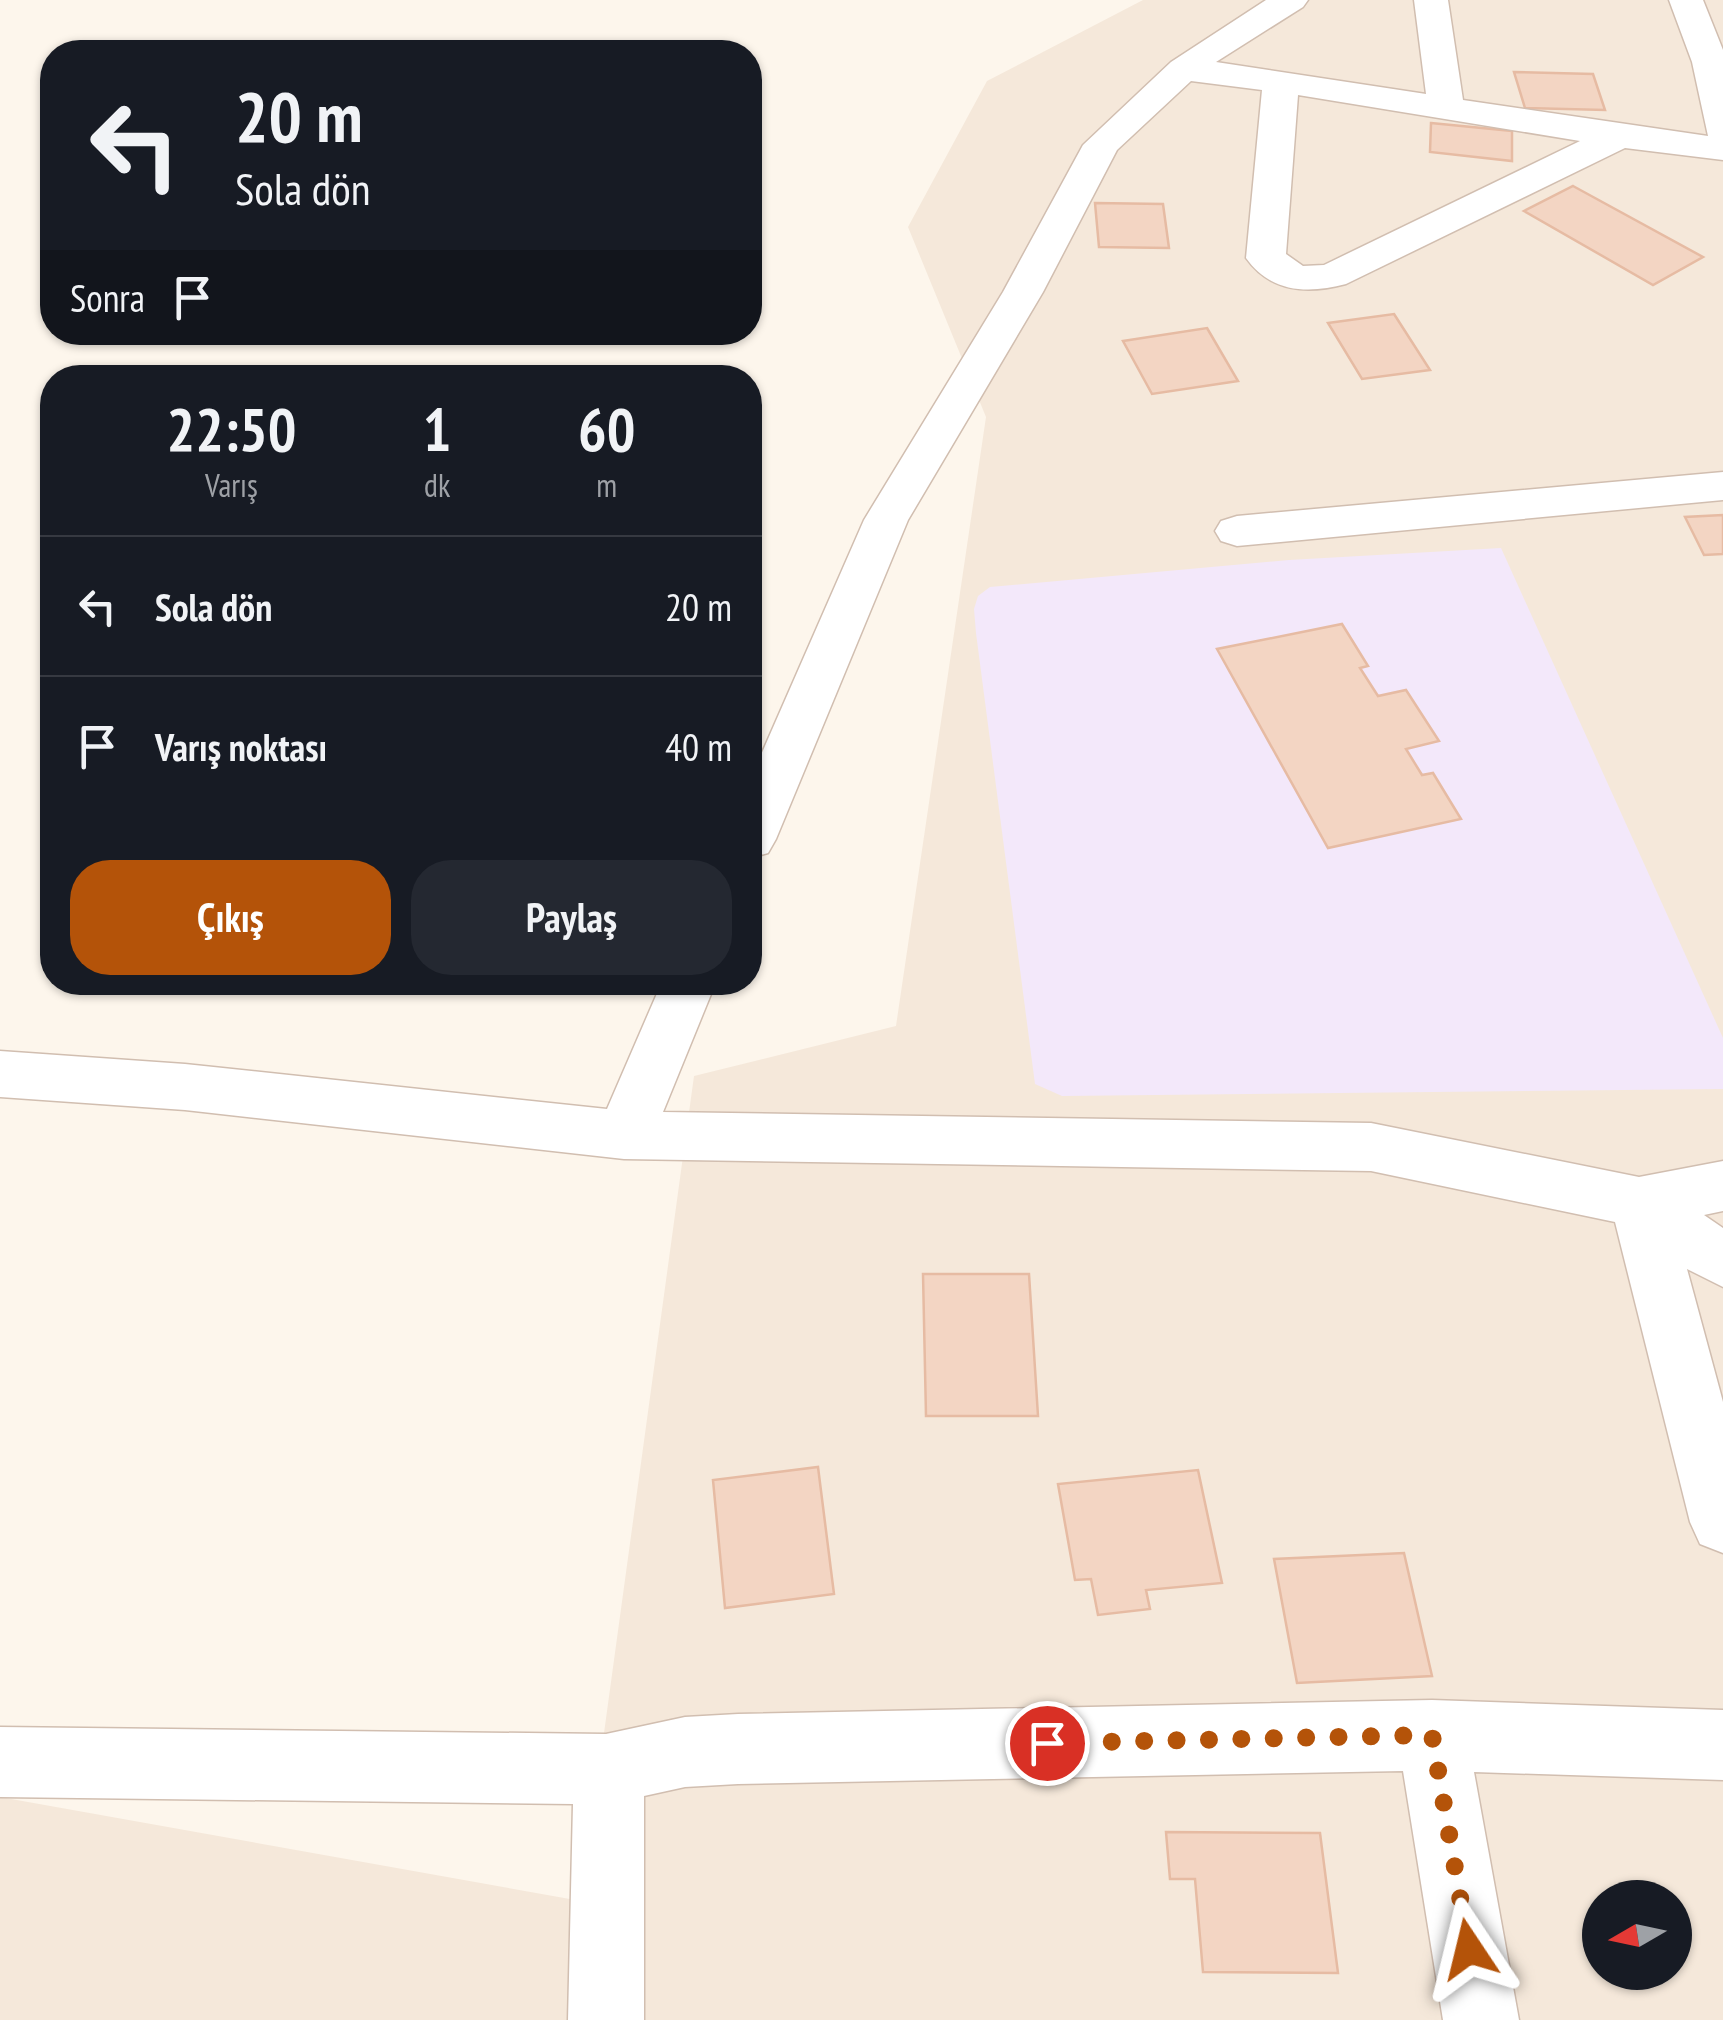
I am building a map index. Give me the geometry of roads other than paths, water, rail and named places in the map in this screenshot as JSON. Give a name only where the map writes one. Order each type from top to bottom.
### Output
[{"type":"street","points":[[762,811],[886,520],[1023,292],[1101,145],[1183,69],[1243,26],[1291,0]]},
{"type":"street","points":[[1431,0],[1446,106]]},
{"type":"street","points":[[1686,0],[1716,62],[1723,132]]},
{"type":"street","points":[[1183,69],[1446,106],[1616,138],[1723,149]]},
{"type":"street","points":[[1281,80],[1266,258],[1295,279],[1332,276],[1616,138]]},
{"type":"street","points":[[1237,531],[1723,486]]},
{"type":"street","points":[[624,1135],[683,995]]},
{"type":"street","points":[[0,1074],[184,1087],[624,1135],[1372,1147],[1639,1202],[1723,1186]]},
{"type":"street","points":[[1639,1202],[1723,1261]]},
{"type":"street","points":[[1639,1202],[1709,1426],[1723,1522]]},
{"type":"street","points":[[0,1762],[606,1769],[685,1752],[738,1749],[1432,1735],[1723,1745]]},
{"type":"street","points":[[1432,1735],[1481,2020]]},
{"type":"street","points":[[606,1769],[610,1827],[606,2020]]}]
